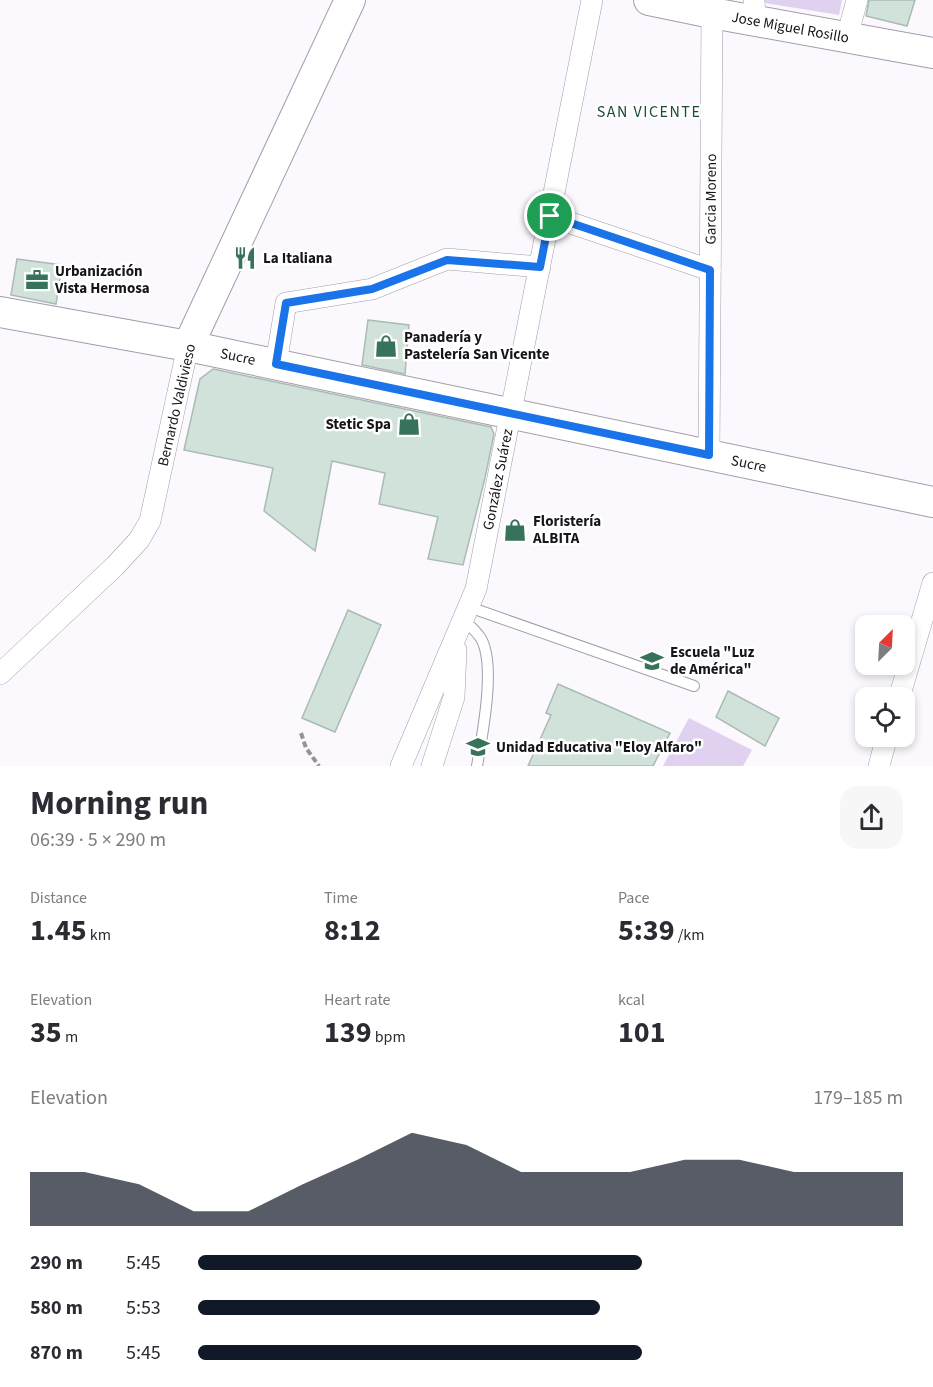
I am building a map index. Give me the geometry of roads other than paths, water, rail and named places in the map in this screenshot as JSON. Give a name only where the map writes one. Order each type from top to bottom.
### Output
[{"type":"main road","name":"Bernardo Valdivieso","points":[[188,346],[350,0]]},
{"type":"main road","name":"Jose Miguel Rosillo","points":[[650,0],[712,14],[754,11],[847,37],[933,53]]},
{"type":"main road","name":"Sucre","points":[[0,312],[188,346],[933,502]]},
{"type":"street","name":"González Suárez","points":[[432,766],[454,697],[466,613],[512,414],[592,0]]},
{"type":"street","points":[[847,37],[857,0]]},
{"type":"street","name":"Garcia Moreno","points":[[709,455],[712,14]]},
{"type":"street","points":[[550,216],[710,270]]},
{"type":"street","points":[[276,364],[286,303],[372,289],[447,260],[540,267]]},
{"type":"street","name":"Bernardo Valdivieso","points":[[0,674],[116,566],[139,540],[150,521],[188,346]]},
{"type":"street","points":[[902,687],[933,583]]},
{"type":"street","name":"González Suárez","points":[[401,766],[466,613]]},
{"type":"street","points":[[879,766],[885,747]]},
{"type":"lane","points":[[466,613],[694,686]]},
{"type":"lane","points":[[466,613],[481,638],[488,664],[486,704],[477,766]]},
{"type":"place","name":"La Italiana","points":[[245,258]]},
{"type":"place","name":"Urbanización Vista Hermosa","points":[[37,280]]},
{"type":"place","name":"Panadería y Pastelería San Vicente","points":[[386,346]]},
{"type":"place","name":"Stetic Spa","points":[[409,424]]},
{"type":"place","name":"Floristería ALBITA","points":[[515,530]]},
{"type":"place","name":"Escuela \"Luz de América\"","points":[[652,661]]},
{"type":"place","name":"Unidad Educativa \"Eloy Alfaro\"","points":[[478,747]]},
{"type":"district","name":"SAN VICENTE","points":[[649,112]]}]
